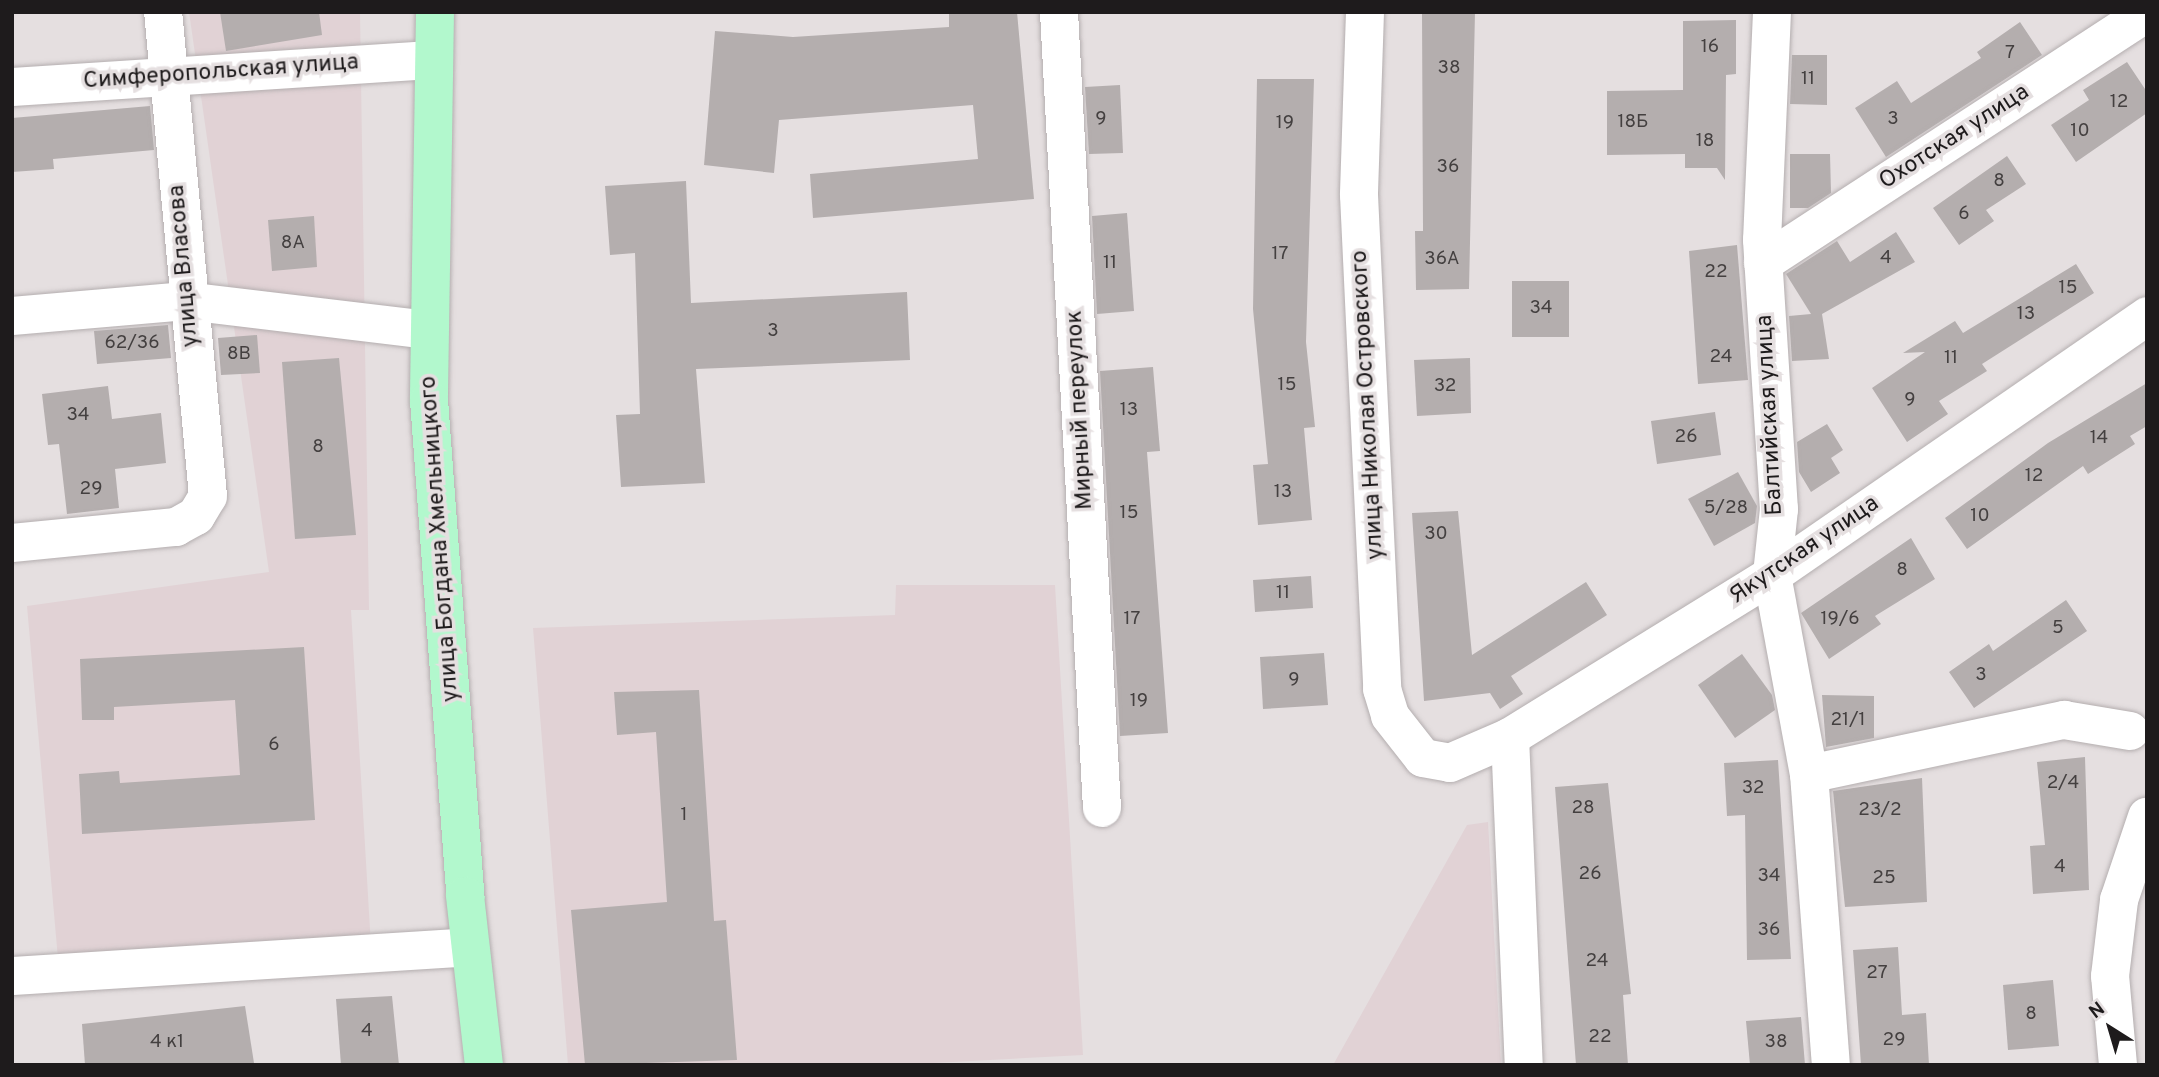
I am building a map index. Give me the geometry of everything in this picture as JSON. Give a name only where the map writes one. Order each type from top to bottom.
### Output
[{"type":"main road","name":"улица Богдана Хмельницкого","points":[[435,12],[431,60],[429,330],[470,947],[484,1065]]},
{"type":"street","name":"улица Власова","points":[[12,543],[176,527],[196,516],[208,496],[186,301],[171,76],[163,12]]},
{"type":"street","name":"Мирный переулок","points":[[1059,12],[1102,808]]},
{"type":"street","name":"улица Николая Островского","points":[[1365,12],[1359,195],[1382,689],[1404,740],[1423,758],[1450,763]]},
{"type":"street","name":"Балтийская улица","points":[[1772,12],[1763,263],[1779,509],[1772,575],[1809,774],[1831,1065]]},
{"type":"street","name":"Охотская улица","points":[[1763,263],[2147,13]]},
{"type":"street","name":"Симферопольская улица","points":[[12,87],[431,60]]},
{"type":"street","points":[[12,316],[186,301],[429,330]]},
{"type":"street","name":"Якутская улица","points":[[1450,763],[1510,737],[1772,575],[2147,316]]},
{"type":"street","points":[[1809,774],[2064,720],[2141,735]]},
{"type":"street","points":[[1510,737],[1524,1065]]},
{"type":"street","points":[[2118,1065],[2110,976],[2119,900],[2147,817]]},
{"type":"street","points":[[12,999],[12,974],[470,947]]},
{"type":"shaded area","points":[[189,12],[360,12],[369,610],[351,610],[371,946],[58,959],[27,606],[269,572]]},
{"type":"shaded area","points":[[896,585],[1055,585],[1083,1055],[896,1065],[568,1065],[533,628],[895,615]]},
{"type":"shaded area","points":[[1488,822],[1501,1065],[1333,1065],[1467,825]]},
{"type":"building","points":[[220,12],[319,12],[322,35],[226,51]]},
{"type":"building","points":[[949,12],[1017,12],[1034,199],[813,218],[810,174],[978,159],[973,105],[779,120],[774,173],[704,165],[715,31],[793,37],[949,27]]},
{"type":"building","points":[[1422,12],[1475,12],[1469,289],[1416,290],[1415,231],[1423,231]]},
{"type":"building","points":[[1736,20],[1736,74],[1726,75],[1725,180],[1717,168],[1685,168],[1685,154],[1607,155],[1607,91],[1683,90],[1683,21]]},
{"type":"building","points":[[2020,22],[2042,55],[1886,157],[1855,108],[1897,81],[1911,103],[1981,58],[1977,52]]},
{"type":"building","points":[[1792,55],[1827,55],[1827,105],[1790,104]]},
{"type":"building","points":[[2127,62],[2147,92],[2147,113],[2076,162],[2051,125],[2089,100],[2083,90]]},
{"type":"building","points":[[1257,79],[1314,79],[1306,342],[1315,427],[1304,428],[1312,520],[1258,525],[1253,465],[1268,464],[1253,309]]},
{"type":"building","points":[[1120,85],[1123,153],[1089,154],[1085,87]]},
{"type":"building","points":[[150,106],[154,150],[53,159],[54,169],[12,172],[12,118]]},
{"type":"building","points":[[1790,154],[1830,154],[1831,193],[1808,208],[1790,208]]},
{"type":"building","points":[[2007,156],[2026,184],[1986,210],[1994,221],[1959,245],[1933,208]]},
{"type":"building","points":[[686,181],[691,303],[907,292],[910,360],[696,369],[705,483],[621,487],[616,415],[640,414],[635,253],[610,255],[605,186]]},
{"type":"building","points":[[1127,213],[1134,311],[1097,314],[1092,216]]},
{"type":"building","points":[[314,216],[317,267],[272,271],[268,220]]},
{"type":"building","points":[[1896,232],[1915,262],[1822,314],[1829,359],[1792,361],[1789,316],[1811,314],[1786,274],[1837,241],[1850,262]]},
{"type":"building","points":[[1737,245],[1748,380],[1698,384],[1689,251]]},
{"type":"building","points":[[2076,264],[2094,293],[1982,364],[1987,371],[1939,401],[1948,414],[1907,442],[1872,388],[1925,352],[1903,353],[1955,321],[1963,333]]},
{"type":"building","points":[[1512,281],[1569,281],[1569,337],[1512,337]]},
{"type":"building","points":[[168,325],[171,358],[97,364],[94,331]]},
{"type":"building","points":[[257,335],[260,373],[221,375],[218,338]]},
{"type":"building","points":[[339,358],[356,535],[295,539],[282,362]]},
{"type":"building","points":[[1470,358],[1471,413],[1417,416],[1414,360]]},
{"type":"building","points":[[1153,367],[1160,451],[1147,452],[1168,733],[1120,736],[1100,371]]},
{"type":"building","points":[[2147,383],[2147,426],[2130,436],[2135,444],[2088,474],[2083,466],[1967,549],[1945,518],[2048,443]]},
{"type":"building","points":[[108,386],[112,419],[161,413],[166,463],[115,469],[119,508],[67,514],[59,444],[48,445],[42,394]]},
{"type":"building","points":[[1715,412],[1721,455],[1657,464],[1651,421]]},
{"type":"building","points":[[1827,424],[1843,450],[1831,458],[1840,473],[1811,492],[1799,472],[1797,442]]},
{"type":"building","points":[[1738,472],[1757,506],[1755,523],[1714,546],[1688,499]]},
{"type":"building","points":[[1458,511],[1472,655],[1586,582],[1607,615],[1511,676],[1523,694],[1500,709],[1490,693],[1424,701],[1412,513]]},
{"type":"building","points":[[1911,538],[1935,579],[1875,616],[1881,624],[1829,659],[1801,613]]},
{"type":"building","points":[[1311,576],[1313,608],[1255,612],[1253,580]]},
{"type":"building","points":[[2066,600],[2087,631],[1974,708],[1949,672],[1989,644],[1993,651]]},
{"type":"building","points":[[304,647],[315,820],[82,834],[79,774],[119,771],[120,783],[240,775],[235,700],[114,707],[114,720],[82,720],[80,659]]},
{"type":"building","points":[[1324,653],[1328,705],[1263,709],[1260,657]]},
{"type":"building","points":[[1742,654],[1772,695],[1775,710],[1735,738],[1698,685]]},
{"type":"building","points":[[699,690],[714,921],[726,920],[737,1060],[585,1065],[571,910],[667,902],[656,732],[617,735],[614,692]]},
{"type":"building","points":[[1822,695],[1874,696],[1874,738],[1826,747]]},
{"type":"building","points":[[2085,757],[2089,890],[2033,894],[2030,846],[2045,845],[2037,762]]},
{"type":"building","points":[[1778,760],[1791,959],[1747,960],[1745,815],[1727,816],[1724,763]]},
{"type":"building","points":[[1922,778],[1927,902],[1845,907],[1833,791]]},
{"type":"building","points":[[1608,783],[1631,994],[1623,995],[1628,1065],[1576,1065],[1555,787]]},
{"type":"building","points":[[1898,947],[1902,1015],[1926,1013],[1929,1065],[1861,1065],[1853,950]]},
{"type":"building","points":[[2053,980],[2059,1046],[2008,1050],[2003,985]]},
{"type":"building","points":[[392,996],[399,1065],[341,1065],[336,999]]},
{"type":"building","points":[[245,1006],[254,1063],[85,1065],[82,1024]]},
{"type":"building","points":[[1801,1017],[1805,1065],[1750,1065],[1746,1021]]}]
